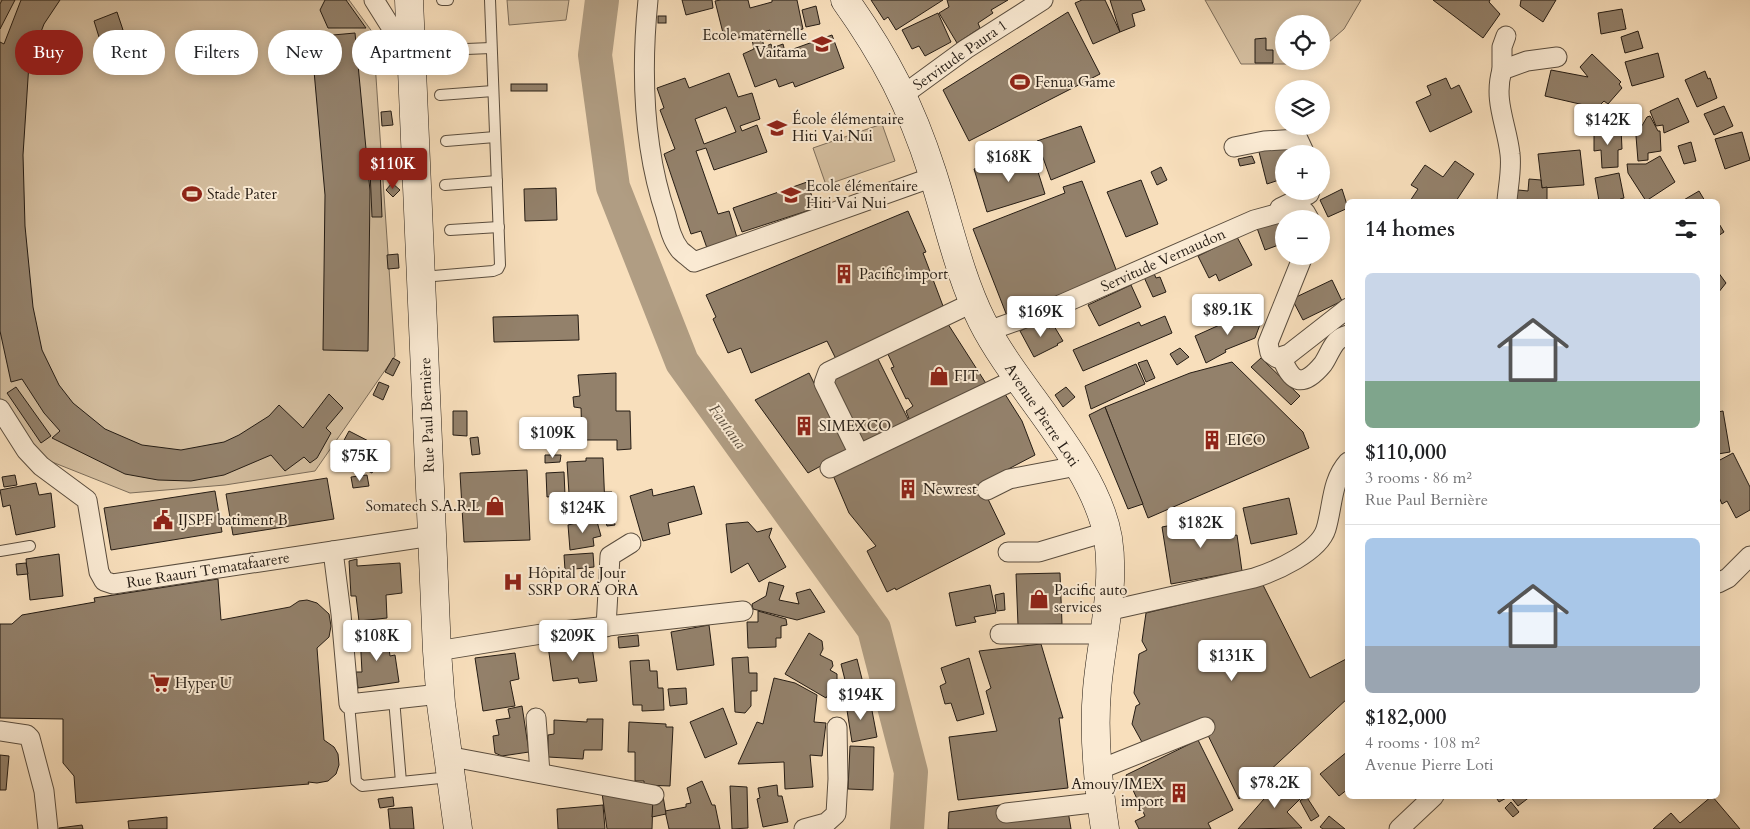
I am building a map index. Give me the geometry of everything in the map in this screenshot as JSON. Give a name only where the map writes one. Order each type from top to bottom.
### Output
[{"type":"main road","name":"Rue Paul Bernière","points":[[409,0],[410,30]]},
{"type":"main road","name":"Avenue Pierre Loti","points":[[845,0],[869,32],[903,95],[933,177],[974,302],[988,331],[1098,503],[1106,532],[1110,564],[1097,690],[1096,730],[1098,770],[1105,829]]},
{"type":"main road","name":"Rue Paul Bernière","points":[[412,75],[437,651],[448,766],[458,829]]},
{"type":"street","points":[[374,0],[392,30]]},
{"type":"street","points":[[648,0],[645,28],[646,97],[654,167],[673,238],[681,250],[694,262],[933,177]]},
{"type":"street","name":"Servitude Paura 1","points":[[903,95],[966,49],[1043,0]]},
{"type":"street","points":[[1506,36],[1502,47],[1502,70],[1498,84],[1498,102],[1511,156],[1507,199]]},
{"type":"street","points":[[1502,70],[1527,61],[1558,57]]},
{"type":"street","points":[[1234,147],[1264,141],[1298,139],[1301,145]]},
{"type":"street","points":[[1254,220],[1296,200]]},
{"type":"street","name":"Servitude Vernaudon","points":[[988,331],[1053,308],[1254,220],[1275,214]]},
{"type":"street","points":[[1299,265],[1268,343],[1270,352],[1277,358],[1282,358],[1345,310]]},
{"type":"street","points":[[859,454],[824,383],[828,372],[974,302]]},
{"type":"street","points":[[1282,358],[1288,375],[1296,380],[1307,379],[1323,364],[1338,340],[1345,336]]},
{"type":"street","points":[[830,468],[1018,378]]},
{"type":"street","name":"Rue Raauri Tematafaarere","points":[[1,415],[26,450],[41,466],[87,500],[99,572],[104,581],[113,584],[432,536]]},
{"type":"street","points":[[987,490],[1009,479],[1076,466]]},
{"type":"street","points":[[1000,634],[1105,622],[1273,572],[1316,545],[1326,530],[1337,478],[1345,466]]},
{"type":"street","points":[[1008,552],[1039,552],[1106,532]]},
{"type":"street","points":[[606,627],[610,556],[631,543]]},
{"type":"street","points":[[333,552],[349,704],[440,694]]},
{"type":"street","points":[[1720,583],[1728,578],[1750,556]]},
{"type":"street","points":[[437,651],[554,632],[743,611]]},
{"type":"street","points":[[536,718],[540,773]]},
{"type":"street","points":[[804,829],[826,823],[836,814],[838,779],[837,727]]},
{"type":"street","points":[[1098,770],[1205,727]]},
{"type":"street","points":[[0,731],[27,735],[30,738],[44,791],[48,829]]},
{"type":"street","points":[[448,766],[540,773],[654,795]]},
{"type":"street","points":[[1399,829],[1431,799]]},
{"type":"street","points":[[1006,813],[1101,802]]},
{"type":"lane","points":[[442,0],[448,0]]},
{"type":"lane","points":[[421,277],[498,269],[501,259],[490,0]]},
{"type":"lane","points":[[469,49],[491,48]]},
{"type":"lane","points":[[440,96],[493,91]]},
{"type":"lane","points":[[446,141],[495,137]]},
{"type":"lane","points":[[445,185],[497,181]]},
{"type":"lane","points":[[450,230],[499,227]]},
{"type":"lane","points":[[0,552],[30,546]]},
{"type":"lane","points":[[394,699],[401,782]]},
{"type":"lane","points":[[349,704],[356,781],[362,786],[401,782],[448,766]]},
{"type":"shaded area","name":"Stade Pater","points":[[0,0],[349,0],[371,30],[352,30],[352,75],[376,75],[395,356],[315,471],[225,485],[130,493],[32,454],[0,405]]},
{"type":"shaded area","points":[[507,0],[569,0],[566,20],[509,25]]},
{"type":"shaded area","points":[[1205,0],[1361,0],[1344,29],[1330,41],[1330,15],[1275,15],[1275,64],[1241,64]]},
{"type":"shaded area","points":[[882,124],[895,161],[826,185],[813,148]]},
{"type":"building","points":[[2,0],[15,0],[0,29],[0,4]]},
{"type":"building","points":[[21,0],[60,0],[42,30],[15,30],[15,75],[28,75],[23,155],[25,226],[33,307],[42,350],[59,385],[73,403],[105,429],[142,445],[181,450],[224,442],[269,416],[279,405],[303,428],[329,394],[343,408],[326,428],[331,433],[317,458],[310,463],[304,457],[285,471],[271,455],[224,475],[191,481],[158,480],[125,474],[52,438],[60,431],[44,413],[22,379],[11,382],[0,331],[0,42],[4,44]]},
{"type":"building","points":[[325,0],[346,0],[366,28],[328,28],[320,10]]},
{"type":"building","name":"Ecole maternelle Vaitama","points":[[682,0],[712,0],[713,8],[686,15]]},
{"type":"building","name":"Ecole maternelle Vaitama","points":[[748,0],[750,8],[772,2],[772,0],[797,0],[803,29],[772,36],[770,30],[761,33],[764,47],[771,44],[772,48],[783,44],[785,52],[832,35],[844,68],[795,87],[793,82],[779,87],[776,79],[755,87],[743,54],[754,49],[751,35],[725,41],[715,1]]},
{"type":"building","points":[[871,0],[943,0],[896,30],[888,17],[884,20]]},
{"type":"building","points":[[947,0],[1008,0],[991,10],[993,13],[978,23],[980,28],[957,43],[939,13],[949,7]]},
{"type":"building","points":[[1082,0],[1105,0],[1120,32],[1093,44],[1075,3]]},
{"type":"building","points":[[1110,0],[1141,0],[1145,10],[1132,14],[1135,26],[1120,32]]},
{"type":"building","points":[[1433,0],[1490,0],[1489,2],[1500,14],[1483,38]]},
{"type":"building","points":[[1521,0],[1556,0],[1543,22],[1520,6]]},
{"type":"building","name":"Ecole maternelle Vaitama","points":[[816,6],[820,24],[806,27],[802,10]]},
{"type":"building","points":[[1622,9],[1626,29],[1601,34],[1598,13]]},
{"type":"building","points":[[117,12],[123,30],[97,30],[94,21]]},
{"type":"building","name":"Fenua Game","points":[[1068,12],[1100,74],[969,141],[943,90]]},
{"type":"building","points":[[938,13],[951,42],[925,56],[919,46],[912,49],[902,30]]},
{"type":"building","points":[[658,16],[666,16],[666,23],[658,23]]},
{"type":"building","points":[[1638,31],[1643,48],[1625,53],[1621,37]]},
{"type":"building","points":[[352,33],[352,75],[359,75],[370,191],[368,351],[323,350],[325,195],[314,75],[342,75],[342,34]]},
{"type":"building","points":[[1266,38],[1266,50],[1273,50],[1273,63],[1255,63],[1255,39]]},
{"type":"building","points":[[1658,53],[1664,77],[1632,86],[1625,62]]},
{"type":"building","points":[[1592,54],[1621,82],[1619,84],[1622,88],[1608,104],[1604,101],[1597,108],[1545,96],[1551,70],[1588,77],[1580,67]]},
{"type":"building","points":[[1705,71],[1708,79],[1710,78],[1717,98],[1697,107],[1685,80]]},
{"type":"building","points":[[729,73],[738,97],[752,93],[760,119],[740,126],[742,131],[757,125],[767,152],[714,170],[706,148],[696,151],[718,214],[729,211],[738,241],[708,251],[701,231],[691,234],[664,154],[675,149],[660,110],[664,108],[657,88],[685,78],[689,88]],"holes":[[[726,107],[736,132],[704,144],[695,119]]]},
{"type":"building","points":[[1446,78],[1451,89],[1459,85],[1472,112],[1430,132],[1416,102],[1431,95],[1427,86]]},
{"type":"building","points":[[511,84],[547,84],[547,91],[511,91]]},
{"type":"building","points":[[1678,98],[1689,122],[1664,133],[1663,125],[1656,126],[1650,111]]},
{"type":"building","points":[[1724,106],[1733,126],[1714,135],[1704,114]]},
{"type":"building","points":[[391,111],[393,125],[382,126],[381,112]]},
{"type":"building","points":[[1650,116],[1658,131],[1660,131],[1661,151],[1648,153],[1648,160],[1638,161],[1636,136],[1647,117]]},
{"type":"building","points":[[1081,126],[1095,162],[1051,180],[1037,141]]},
{"type":"building","points":[[1621,128],[1622,149],[1618,150],[1618,167],[1602,168],[1601,150],[1594,151],[1594,130]]},
{"type":"building","points":[[1742,132],[1750,160],[1725,169],[1715,139]]},
{"type":"building","points":[[1287,141],[1288,145],[1275,145],[1275,181],[1267,184],[1258,148]]},
{"type":"building","points":[[1691,142],[1696,161],[1684,164],[1678,146]]},
{"type":"building","points":[[1580,150],[1584,185],[1542,188],[1538,154]]},
{"type":"building","points":[[1033,156],[1045,194],[987,212],[974,169],[1000,161],[1001,166]]},
{"type":"building","points":[[1252,156],[1255,163],[1240,166],[1238,159]]},
{"type":"building","points":[[1660,156],[1675,182],[1649,199],[1645,199],[1628,173],[1627,164],[1646,164]]},
{"type":"building","points":[[1455,161],[1474,174],[1457,199],[1411,199],[1418,189],[1411,185],[1425,165],[1443,177]]},
{"type":"building","points":[[1161,167],[1167,180],[1157,185],[1151,172]]},
{"type":"building","points":[[380,168],[382,217],[372,217],[370,170]]},
{"type":"building","points":[[1619,173],[1624,198],[1599,199],[1595,178]]},
{"type":"building","points":[[1529,179],[1541,180],[1542,188],[1547,187],[1547,199],[1516,199],[1518,190],[1528,191]]},
{"type":"building","points":[[1141,180],[1158,224],[1126,237],[1107,192]]},
{"type":"building","points":[[1082,181],[1117,272],[1007,316],[973,229],[1065,193],[1063,187]]},
{"type":"building","name":"Ecole élémentaire Hiti Vai Nui","points":[[807,182],[816,208],[742,232],[733,208]]},
{"type":"building","points":[[392,183],[400,190],[393,197],[386,190]]},
{"type":"building","points":[[556,188],[557,220],[525,221],[524,189]]},
{"type":"building","points":[[1342,189],[1345,199],[1345,209],[1330,216],[1330,210],[1325,210],[1320,200],[1330,200],[1330,195]]},
{"type":"building","points":[[1699,191],[1704,199],[1685,199]]},
{"type":"building","name":"Pacific import","points":[[908,211],[926,252],[923,253],[943,306],[836,359],[827,341],[751,373],[741,348],[728,353],[713,319],[716,317],[706,295]]},
{"type":"building","points":[[1275,221],[1275,246],[1265,250],[1257,228]]},
{"type":"building","points":[[1720,225],[1724,232],[1720,235]]},
{"type":"building","points":[[1237,237],[1252,265],[1219,281],[1216,274],[1209,278],[1198,256]]},
{"type":"building","points":[[398,254],[399,268],[388,269],[387,255]]},
{"type":"building","points":[[1153,271],[1156,278],[1160,277],[1166,292],[1153,297],[1143,275]]},
{"type":"building","points":[[1720,275],[1726,283],[1720,290]]},
{"type":"building","points":[[1332,280],[1342,301],[1303,320],[1292,299]]},
{"type":"building","points":[[1131,285],[1141,307],[1099,326],[1088,305]]},
{"type":"building","points":[[1244,314],[1262,319],[1255,338],[1225,350],[1226,352],[1206,363],[1195,336]]},
{"type":"building","points":[[578,315],[579,340],[494,342],[493,317]]},
{"type":"building","points":[[1165,316],[1172,333],[1083,371],[1073,350],[1139,322],[1141,326]]},
{"type":"building","points":[[1042,320],[1049,328],[1054,326],[1063,341],[1034,357],[1020,331]]},
{"type":"building","name":"FIT","points":[[946,321],[987,385],[910,421],[906,411],[913,406],[908,398],[906,399],[891,368],[894,367],[886,350]]},
{"type":"building","points":[[1180,348],[1189,357],[1177,365],[1170,354]]},
{"type":"building","points":[[876,355],[909,421],[862,445],[828,376]]},
{"type":"building","points":[[393,358],[400,362],[393,376],[385,372]]},
{"type":"building","points":[[1261,358],[1300,396],[1291,405],[1251,367]]},
{"type":"building","points":[[1147,360],[1155,378],[1146,382],[1138,363]]},
{"type":"building","name":"EICO","points":[[1232,362],[1303,432],[1309,448],[1148,518],[1105,407],[1190,373]]},
{"type":"building","points":[[1136,364],[1145,384],[1091,409],[1085,386]]},
{"type":"building","points":[[616,373],[616,411],[630,411],[631,449],[617,450],[617,440],[582,440],[581,408],[574,407],[573,397],[580,396],[578,375]]},
{"type":"building","name":"SIMEXCO","points":[[809,373],[848,451],[808,473],[755,400]]},
{"type":"building","points":[[379,382],[389,386],[383,400],[373,395]]},
{"type":"building","points":[[16,387],[51,436],[41,443],[7,393]]},
{"type":"building","points":[[1066,387],[1075,397],[1063,407],[1055,395]]},
{"type":"building","name":"Newrest","points":[[1003,391],[1022,421],[1035,455],[976,486],[980,495],[985,493],[1005,534],[896,590],[895,588],[887,592],[867,551],[876,546],[849,513],[832,473]]},
{"type":"building","points":[[1105,407],[1143,504],[1128,509],[1089,415]]},
{"type":"building","points":[[453,411],[467,411],[467,436],[453,435]]},
{"type":"building","points":[[1723,411],[1730,452],[1720,454],[1720,412]]},
{"type":"building","points":[[349,431],[384,449],[372,473],[336,455]]},
{"type":"building","points":[[478,437],[480,454],[472,455],[470,438]]},
{"type":"building","points":[[1733,453],[1750,487],[1750,510],[1736,518],[1727,501],[1722,504],[1720,500],[1720,460]]},
{"type":"building","points":[[545,455],[561,455],[560,462],[545,463]]},
{"type":"building","points":[[586,458],[603,458],[605,508],[570,510],[567,462],[586,461]]},
{"type":"building","name":"Somatech S.A.R.L","points":[[527,470],[530,540],[464,542],[460,473]]},
{"type":"building","points":[[564,472],[565,495],[547,497],[546,473]]},
{"type":"building","points":[[15,475],[17,485],[4,487],[2,477]]},
{"type":"building","points":[[367,475],[369,486],[353,488],[351,477]]},
{"type":"building","points":[[327,478],[334,519],[233,535],[226,494]]},
{"type":"building","points":[[36,483],[39,495],[51,493],[55,527],[16,535],[10,505],[3,507],[0,490]]},
{"type":"building","points":[[694,486],[702,514],[668,523],[670,534],[643,541],[630,496],[652,489],[653,496]]},
{"type":"building","name":"IJSPF batiment B","points":[[215,491],[222,532],[111,550],[104,508]]},
{"type":"building","points":[[605,492],[612,492],[613,499],[606,500]]},
{"type":"building","points":[[1289,498],[1297,534],[1251,544],[1243,508]]},
{"type":"building","points":[[1220,510],[1225,537],[1237,535],[1242,571],[1171,584],[1162,527],[1198,520],[1197,515]]},
{"type":"building","points":[[613,514],[615,525],[607,526],[604,516]]},
{"type":"building","points":[[596,518],[601,536],[593,538],[594,546],[570,550],[568,525]]},
{"type":"building","points":[[748,522],[757,532],[772,528],[769,537],[786,567],[759,582],[748,563],[731,573],[726,524]]},
{"type":"building","points":[[593,553],[594,567],[565,570],[564,555]]},
{"type":"building","points":[[59,554],[63,596],[30,600],[26,559]]},
{"type":"building","points":[[357,559],[357,566],[400,563],[402,593],[386,595],[387,618],[359,621],[356,596],[351,596],[349,561]]},
{"type":"building","points":[[26,563],[28,574],[17,575],[16,564]]},
{"type":"building","name":"Pacific auto services","points":[[1060,573],[1062,624],[1018,625],[1016,574]]},
{"type":"building","name":"Hyper U","points":[[218,579],[221,620],[290,607],[299,601],[307,600],[317,603],[329,614],[331,626],[329,637],[317,648],[324,740],[334,747],[338,754],[339,765],[336,774],[328,781],[308,782],[309,784],[76,803],[74,776],[63,763],[63,719],[0,718],[0,624],[12,624],[22,615],[95,602],[94,598]]},
{"type":"building","points":[[769,582],[784,586],[779,600],[799,604],[796,593],[810,589],[825,612],[797,620],[753,609],[752,604],[766,596]]},
{"type":"building","points":[[990,585],[996,613],[974,617],[976,622],[956,626],[949,593]]},
{"type":"building","points":[[1263,585],[1310,678],[1345,660],[1345,701],[1239,799],[1201,721],[1143,744],[1132,724],[1136,706],[1140,704],[1134,693],[1139,654],[1147,650],[1142,641],[1146,613]]},
{"type":"building","points":[[1004,593],[1005,610],[997,611],[995,595]]},
{"type":"building","points":[[758,611],[786,619],[787,625],[781,626],[781,638],[776,638],[776,647],[748,648],[747,622],[758,622]]},
{"type":"building","points":[[709,625],[714,665],[677,670],[671,632]]},
{"type":"building","points":[[387,633],[390,656],[395,655],[399,682],[358,688],[356,672],[362,672],[360,635]]},
{"type":"building","points":[[809,633],[822,641],[823,649],[820,655],[832,661],[833,666],[830,670],[837,674],[837,680],[826,698],[785,674]]},
{"type":"building","points":[[638,635],[639,646],[619,648],[618,637]]},
{"type":"building","points":[[591,640],[597,681],[579,683],[578,678],[553,681],[548,646]]},
{"type":"building","points":[[1041,644],[1063,718],[1059,718],[1068,788],[958,800],[949,737],[997,731],[986,691],[991,688],[979,651]]},
{"type":"building","points":[[515,653],[519,679],[510,681],[515,706],[483,711],[475,658]]},
{"type":"building","points":[[748,657],[749,673],[757,673],[757,691],[751,691],[751,706],[745,713],[735,712],[732,658]]},
{"type":"building","points":[[969,658],[984,714],[957,721],[951,703],[945,704],[940,686],[946,683],[941,668]]},
{"type":"building","points":[[857,659],[863,683],[847,688],[841,664]]},
{"type":"building","points":[[649,660],[650,671],[657,671],[658,688],[663,688],[664,710],[642,711],[642,705],[633,705],[630,661]]},
{"type":"building","points":[[774,678],[795,683],[817,695],[814,722],[826,723],[822,756],[810,755],[813,787],[785,789],[784,762],[738,764],[757,722],[763,724]]},
{"type":"building","points":[[686,688],[687,704],[670,706],[668,689]]},
{"type":"building","points":[[870,700],[877,737],[852,742],[846,704]]},
{"type":"building","points":[[522,706],[529,752],[502,756],[495,753],[493,736],[499,735],[496,720],[510,718],[508,709]]},
{"type":"building","points":[[723,708],[737,744],[705,758],[690,722]]},
{"type":"building","points":[[587,719],[603,719],[602,750],[584,750],[583,759],[548,757],[548,735],[554,734],[554,720],[587,722]]},
{"type":"building","points":[[629,722],[666,724],[666,727],[673,727],[670,786],[644,785],[644,781],[635,781],[635,752],[628,752]]},
{"type":"building","name":"Amouy/IMEX import","points":[[1198,740],[1233,810],[1208,823],[1211,829],[1139,829],[1135,821],[1145,816],[1126,775]]},
{"type":"building","points":[[850,746],[874,747],[873,790],[848,789]]},
{"type":"building","points":[[1345,753],[1345,791],[1339,796],[1320,774]]},
{"type":"building","points":[[0,755],[9,756],[6,790],[0,790]]},
{"type":"building","points":[[1283,777],[1302,797],[1287,812],[1302,828],[1238,829]]},
{"type":"building","points":[[702,781],[712,805],[715,805],[720,829],[669,829],[665,811],[686,807],[686,804],[691,803],[687,788]]},
{"type":"building","points":[[777,785],[778,796],[782,796],[788,822],[763,827],[757,799],[760,798],[758,788]]},
{"type":"building","points":[[730,786],[747,787],[748,828],[732,829]]},
{"type":"building","points":[[602,793],[653,799],[652,829],[607,829]]},
{"type":"building","points":[[663,796],[666,814],[652,817],[653,799]]},
{"type":"building","points":[[1306,796],[1319,816],[1311,821],[1300,801]]},
{"type":"building","points":[[393,797],[394,806],[380,808],[378,799]]},
{"type":"building","points":[[1512,799],[1527,799],[1518,806]]},
{"type":"building","points":[[1708,799],[1715,799],[1740,829],[1653,829],[1671,813],[1680,823]]},
{"type":"building","points":[[1511,802],[1519,812],[1513,817],[1505,808]]},
{"type":"building","points":[[603,805],[605,829],[558,829],[557,809]]},
{"type":"building","points":[[1000,805],[1003,820],[1068,811],[1071,829],[948,829],[949,812]]},
{"type":"building","points":[[412,807],[414,829],[390,829],[388,809]]},
{"type":"building","points":[[1329,816],[1345,829],[1323,829],[1320,827]]},
{"type":"building","points":[[167,817],[167,829],[129,829],[128,821]]},
{"type":"building","points":[[82,825],[83,829],[59,829],[59,828]]},
{"type":"waterway","name":"Fautaua","points":[[602,0],[595,55],[613,187],[682,362],[874,629],[911,772],[907,829]]},
{"type":"place","name":"Ecole maternelle Vaitama","points":[[822,44]]},
{"type":"place","name":"Fenua Game","points":[[1020,82]]},
{"type":"place","name":"École élémentaire Hiti Vai Nui","points":[[777,128]]},
{"type":"place","name":"Stade Pater","points":[[192,194]]},
{"type":"place","name":"Ecole élémentaire Hiti Vai Nui","points":[[791,195]]},
{"type":"place","name":"Pacific import","points":[[844,274]]},
{"type":"place","name":"FIT","points":[[939,376]]},
{"type":"place","name":"SIMEXCO","points":[[804,426]]},
{"type":"place","name":"EICO","points":[[1212,440]]},
{"type":"place","name":"Newrest","points":[[908,489]]},
{"type":"place","name":"Somatech S.A.R.L","points":[[495,506]]},
{"type":"place","name":"IJSPF batiment B","points":[[163,520]]},
{"type":"place","name":"Hôpital de Jour SSRP ORA ORA","points":[[513,582]]},
{"type":"place","name":"Pacific auto services","points":[[1039,599]]},
{"type":"place","name":"Hyper U","points":[[160,683]]},
{"type":"place","name":"Amouy/IMEX import","points":[[1179,793]]}]
